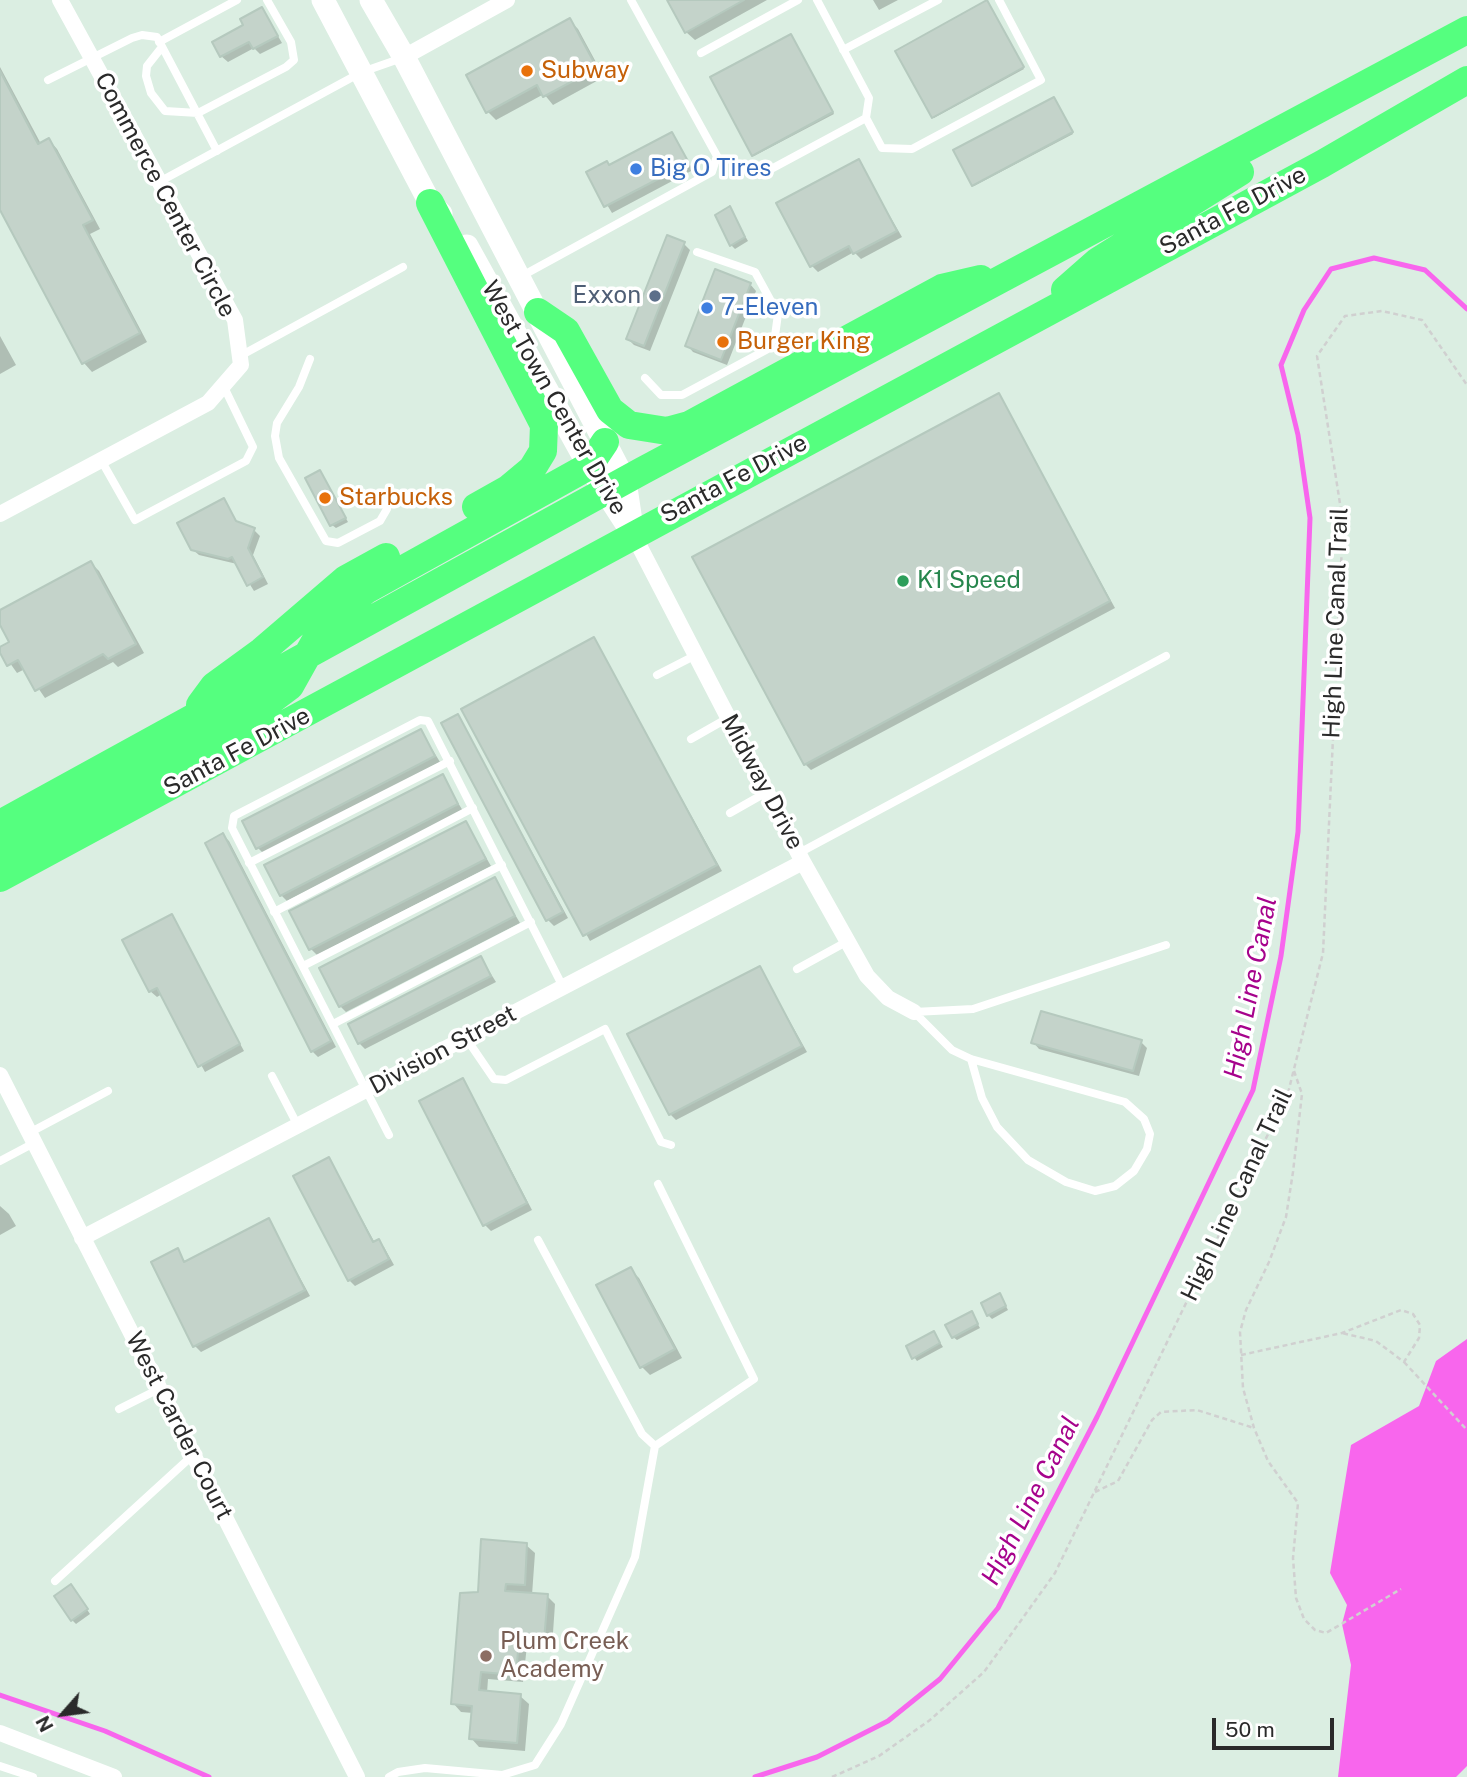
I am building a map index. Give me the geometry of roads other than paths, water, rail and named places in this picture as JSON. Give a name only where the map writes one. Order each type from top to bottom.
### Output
[{"type":"highway","name":"Santa Fe Drive","points":[[0,824],[306,654],[1467,30]]},
{"type":"highway","points":[[1031,320],[1097,261],[1229,178],[1467,49]]},
{"type":"highway","name":"Santa Fe Drive","points":[[0,878],[1322,164],[1467,80]]},
{"type":"highway","points":[[191,719],[214,686],[262,651],[346,579],[508,489],[532,469],[543,451],[544,425],[430,202]]},
{"type":"highway","points":[[538,312],[566,331],[610,410],[629,425],[667,431],[689,425],[942,288],[1018,271]]},
{"type":"highway","points":[[0,851],[258,709],[290,686],[306,654],[342,609],[366,590],[589,467],[605,442]]},
{"type":"street","name":"Commerce Center Circle","points":[[60,0],[234,320],[240,356]]},
{"type":"street","name":"West Town Center Drive","points":[[323,0],[430,202],[460,234],[589,467],[615,487]]},
{"type":"street","name":"West Town Center Drive","points":[[371,0],[404,57],[605,442],[615,487],[633,534]]},
{"type":"street","points":[[404,57],[507,0]]},
{"type":"street","points":[[0,514],[208,402],[241,365],[240,356]]},
{"type":"street","name":"Midway Drive","points":[[633,534],[801,858],[848,941],[874,983],[888,998],[914,1012]]},
{"type":"street","name":"Division Street","points":[[82,1238],[563,987],[801,858]]},
{"type":"street","name":"West Carder Court","points":[[0,1075],[357,1777]]},
{"type":"street","points":[[0,1733],[114,1777]]},
{"type":"lane","points":[[237,0],[161,44],[147,66],[146,76],[151,93],[165,111],[198,113],[286,67],[294,60],[291,42],[267,0]]},
{"type":"lane","points":[[520,277],[712,172],[717,156],[631,0]]},
{"type":"lane","points":[[701,53],[798,0]]},
{"type":"lane","points":[[817,0],[869,98],[866,118],[882,148],[912,149],[1041,79],[999,0]]},
{"type":"lane","points":[[844,50],[938,0]]},
{"type":"lane","points":[[48,80],[91,57],[142,35],[157,37],[217,151]]},
{"type":"lane","points":[[159,182],[362,72],[404,57]]},
{"type":"lane","points":[[760,175],[866,118]]},
{"type":"lane","points":[[645,378],[661,395],[682,395],[766,350],[775,336],[778,314],[755,272],[697,252]]},
{"type":"lane","points":[[240,356],[403,267]]},
{"type":"lane","points":[[310,359],[299,387],[278,423],[275,436],[279,458],[326,541],[338,543],[380,522],[387,509],[385,503]]},
{"type":"lane","points":[[101,460],[135,520],[246,461],[253,447],[223,385]]},
{"type":"lane","points":[[657,675],[696,655]]},
{"type":"lane","points":[[801,858],[1166,656]]},
{"type":"lane","points":[[691,739],[728,718]]},
{"type":"lane","points":[[389,1135],[249,863],[232,828],[234,816],[420,720],[431,724],[563,987]]},
{"type":"lane","points":[[249,863],[450,761]]},
{"type":"lane","points":[[730,813],[767,792]]},
{"type":"lane","points":[[274,912],[473,808]]},
{"type":"lane","points":[[303,966],[502,865]]},
{"type":"lane","points":[[332,1024],[531,922]]},
{"type":"lane","points":[[797,969],[848,941]]},
{"type":"lane","points":[[914,1012],[973,1009],[1166,945]]},
{"type":"lane","points":[[914,1012],[952,1050],[971,1059],[1125,1102],[1144,1119],[1150,1134],[1147,1149],[1134,1171],[1115,1186],[1095,1191],[1066,1182],[1028,1160],[997,1127],[982,1098],[971,1059]]},
{"type":"lane","points":[[466,1038],[494,1079],[506,1080],[606,1029],[661,1142],[671,1145]]},
{"type":"lane","points":[[272,1076],[298,1126]]},
{"type":"lane","points":[[0,1161],[108,1091]]},
{"type":"lane","points":[[389,1777],[398,1772],[425,1768],[502,1775],[535,1765],[561,1724],[635,1557],[655,1446],[754,1379],[658,1184]]},
{"type":"lane","points":[[538,1240],[642,1434],[655,1446]]},
{"type":"lane","points":[[119,1409],[159,1389]]},
{"type":"lane","points":[[55,1581],[193,1455]]},
{"type":"lane","points":[[0,1766],[33,1777]]},
{"type":"waterway","name":"High Line Canal","points":[[755,1777],[817,1757],[888,1721],[940,1679],[998,1608],[1097,1417],[1253,1090],[1281,956],[1298,832],[1310,518],[1298,435],[1281,365],[1304,310],[1331,269],[1374,258],[1425,270],[1467,309]]},
{"type":"waterway","name":"High Line Canal","points":[[0,1695],[105,1731],[209,1777]]},
{"type":"place","name":"Subway","points":[[527,71]]},
{"type":"place","name":"Big O Tires","points":[[636,169]]},
{"type":"place","name":"Exxon","points":[[655,296]]},
{"type":"place","name":"7-Eleven","points":[[707,308]]},
{"type":"place","name":"Burger King","points":[[723,342]]},
{"type":"place","name":"Starbucks","points":[[325,498]]},
{"type":"place","name":"K1 Speed","points":[[903,581]]},
{"type":"place","name":"Plum Creek Academy","points":[[486,1656]]}]
